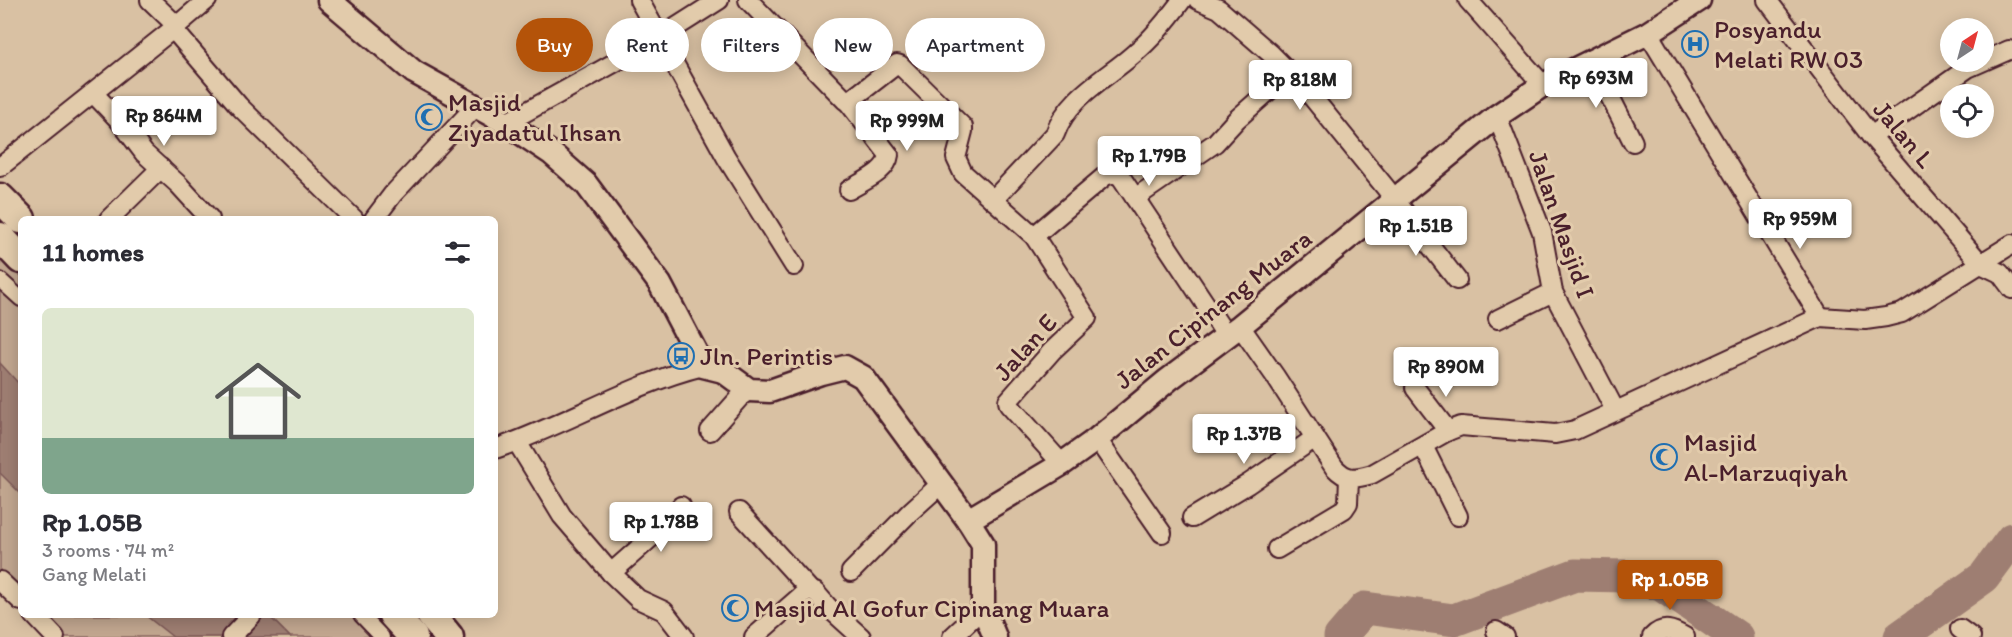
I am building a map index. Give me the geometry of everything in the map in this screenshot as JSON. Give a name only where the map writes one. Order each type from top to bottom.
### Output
[{"type":"main road","points":[[0,198],[18,216]]},
{"type":"main road","points":[[0,237],[18,256]]},
{"type":"main road","points":[[396,618],[413,637]]},
{"type":"main road","points":[[433,618],[449,637]]},
{"type":"street","points":[[150,0],[239,106],[351,216]]},
{"type":"street","points":[[0,167],[207,0]]},
{"type":"street","points":[[329,0],[414,72],[507,123],[551,153],[586,184],[660,284],[703,366]]},
{"type":"street","points":[[639,0],[649,18]]},
{"type":"street","points":[[689,20],[719,0]]},
{"type":"street","points":[[748,0],[842,96],[889,155],[888,163],[849,190]]},
{"type":"street","points":[[993,200],[1055,134],[1059,122],[1088,89],[1136,53],[1163,26],[1182,0]]},
{"type":"street","points":[[1198,0],[1224,5],[1290,72],[1457,280]]},
{"type":"street","points":[[1468,0],[1543,85]]},
{"type":"street","name":"Jalan Cipinang Muara","points":[[968,520],[1062,464],[1097,439],[1497,116],[1543,85],[1648,33],[1699,0]]},
{"type":"street","name":"Jalan L","points":[[1767,0],[1871,136],[1981,264],[2000,273],[2012,289]]},
{"type":"street","points":[[1648,33],[1820,317]]},
{"type":"street","points":[[1871,136],[1968,68],[2009,50]]},
{"type":"street","points":[[1592,61],[1633,142]]},
{"type":"street","points":[[842,96],[895,65],[900,65],[963,127],[957,158],[963,173],[1034,236],[1105,176],[1114,173],[1121,177],[1315,438],[1334,467],[1341,475],[1349,478],[1371,474],[1461,426],[1555,434],[1586,425],[1820,317],[1865,320],[1902,313],[2012,244]]},
{"type":"street","points":[[507,123],[605,69]]},
{"type":"street","points":[[678,72],[726,157],[794,266]]},
{"type":"street","points":[[1135,198],[1215,143],[1237,119],[1290,72]]},
{"type":"street","points":[[93,93],[119,120],[144,153],[208,216]]},
{"type":"street","points":[[376,216],[393,194],[475,107]]},
{"type":"street","name":"Jalan Masjid I","points":[[1497,116],[1542,232],[1553,292],[1615,410]]},
{"type":"street","points":[[112,216],[160,168]]},
{"type":"street","name":"Jalan E","points":[[1034,236],[1087,318],[1052,351],[1008,401],[1009,405],[1062,464]]},
{"type":"street","points":[[0,279],[18,296]]},
{"type":"street","points":[[1498,319],[1553,292]]},
{"type":"street","points":[[498,448],[517,442],[636,388],[703,366],[723,371],[749,390],[770,391],[821,373],[845,367],[853,370],[863,377],[942,483],[983,544],[983,608],[995,637]]},
{"type":"street","points":[[1415,388],[1448,431]]},
{"type":"street","points":[[710,432],[749,390]]},
{"type":"street","points":[[1192,518],[1248,484],[1315,438]]},
{"type":"street","points":[[1097,439],[1162,533]]},
{"type":"street","points":[[517,442],[562,516],[611,573],[638,599],[664,611],[684,637]]},
{"type":"street","points":[[1424,446],[1458,516]]},
{"type":"street","points":[[1277,549],[1344,509],[1348,503],[1349,478]]},
{"type":"street","points":[[851,572],[942,483]]},
{"type":"street","points":[[611,573],[663,527],[681,506]]},
{"type":"street","points":[[739,512],[809,589],[759,636]]},
{"type":"street","points":[[0,581],[18,598]]},
{"type":"street","points":[[815,592],[861,637]]},
{"type":"street","points":[[952,637],[983,608]]},
{"type":"street","points":[[37,618],[55,637]]},
{"type":"street","points":[[231,637],[249,618]]},
{"type":"street","points":[[364,618],[382,637]]},
{"type":"street","points":[[1652,637],[1665,629],[1673,630],[1685,637]]},
{"type":"shaded area","points":[[0,238],[18,256],[18,602],[0,584]]},
{"type":"shaded area","points":[[0,363],[18,383],[18,491],[0,473]]},
{"type":"shaded area","points":[[34,618],[247,618],[228,637],[53,637]]},
{"type":"shaded area","points":[[149,618],[271,618],[290,637],[173,637]]},
{"type":"shaded area","points":[[271,618],[396,618],[413,637],[290,637]]},
{"type":"waterway","points":[[1900,637],[1984,577],[2012,539]]},
{"type":"waterway","points":[[1340,637],[1365,608],[1454,620],[1575,575],[1626,576],[1661,585],[1737,637]]},
{"type":"place","name":"Posyandu Melati RW 03","points":[[1695,44]]},
{"type":"place","name":"Masjid Ziyadatul Ihsan","points":[[429,117]]},
{"type":"place","name":"Jln. Perintis","points":[[681,356]]},
{"type":"place","name":"Masjid Al-Marzuqiyah","points":[[1664,457]]},
{"type":"place","name":"Masjid Al Gofur Cipinang Muara","points":[[735,608]]}]
